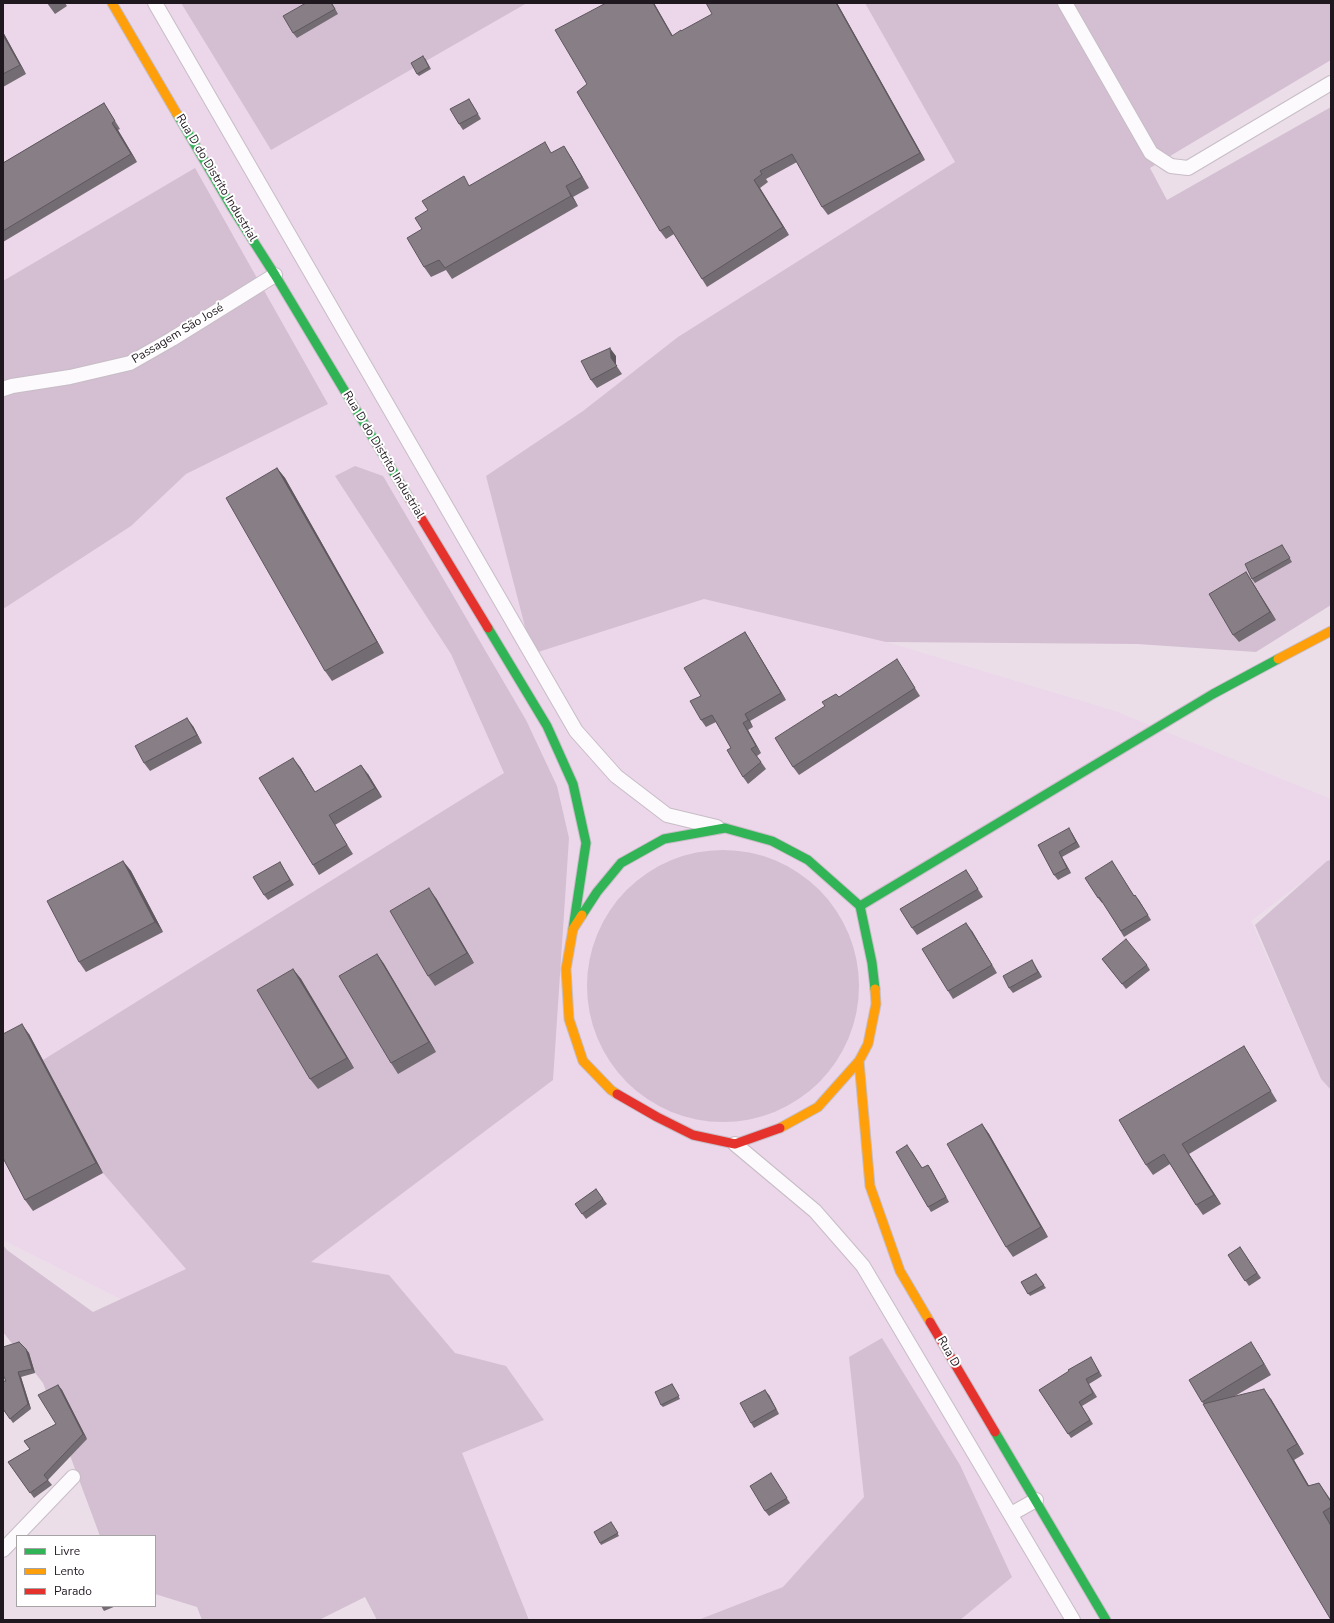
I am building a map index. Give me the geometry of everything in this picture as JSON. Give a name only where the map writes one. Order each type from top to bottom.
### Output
[{"type":"street","name":"Rua D do Distrito Industrial","points":[[112,3],[232,206],[546,726],[573,784],[586,843],[566,969],[569,1019],[583,1061],[611,1090],[657,1117],[693,1135],[735,1144]]},
{"type":"street","points":[[155,3],[576,731],[616,776],[667,815],[725,828],[772,841],[808,860],[860,906],[872,963],[876,1004],[868,1044],[859,1061],[818,1106],[778,1129],[735,1144]]},
{"type":"street","points":[[1065,3],[1151,153],[1171,166],[1188,168],[1331,83]]},
{"type":"street","name":"Passagem São José","points":[[3,389],[12,386],[70,377],[130,363],[172,339],[275,275]]},
{"type":"street","points":[[860,906],[1213,694],[1331,631]]},
{"type":"street","points":[[573,929],[597,892],[622,863],[664,839],[725,828]]},
{"type":"street","name":"Rua D","points":[[859,1061],[870,1186],[900,1270],[1106,1620]]},
{"type":"street","points":[[735,1144],[815,1212],[863,1266],[1012,1514],[1073,1620]]},
{"type":"street","points":[[17,1535],[73,1477]]},
{"type":"street","points":[[1012,1514],[1036,1500]]},
{"type":"street","points":[[3,1550],[16,1536]]},
{"type":"shaded area","points":[[3,3],[181,3],[271,150],[527,3],[865,3],[955,162],[486,476],[532,654],[704,599],[761,604],[1115,711],[1331,799],[1331,860],[1251,921],[1321,1079],[1331,1090],[1331,1620],[531,1620],[428,1453],[3,1240]]},
{"type":"shaded area","points":[[181,3],[527,3],[271,150]]},
{"type":"shaded area","points":[[865,3],[1331,3],[1331,60],[1150,168],[1167,200],[1331,107],[1331,605],[1256,652],[1137,644],[886,642],[704,599],[532,654],[486,476],[583,411],[678,337],[955,162]]},
{"type":"shaded area","points":[[195,168],[328,404],[186,474],[131,526],[3,609],[3,281]]},
{"type":"shaded area","points":[[355,466],[383,476],[526,720],[557,786],[569,838],[553,1080],[311,1262],[389,1275],[455,1353],[506,1366],[544,1420],[462,1453],[529,1620],[377,1620],[365,1597],[319,1620],[202,1620],[197,1607],[156,1594],[156,1535],[100,1535],[43,1383],[3,1332],[3,1245],[7,1250],[93,1312],[186,1269],[103,1173],[43,1060],[504,773],[451,654],[335,476]]},
{"type":"shaded area","points":[[710,850],[736,850],[763,855],[787,866],[810,881],[828,899],[843,922],[854,946],[859,973],[857,1013],[849,1038],[836,1062],[828,1073],[810,1091],[787,1106],[763,1117],[736,1122],[710,1122],[683,1117],[659,1106],[636,1091],[618,1073],[603,1050],[592,1026],[587,999],[587,973],[592,946],[603,922],[618,899],[636,881],[659,866],[683,855]]},
{"type":"shaded area","points":[[1331,860],[1331,1090],[1321,1079],[1255,925],[1327,861]]},
{"type":"shaded area","points":[[882,1338],[960,1465],[1012,1577],[960,1620],[698,1620],[783,1587],[864,1497],[849,1357]]},
{"type":"building","points":[[306,3],[331,3],[335,9],[293,33],[283,16]]},
{"type":"building","points":[[606,3],[653,3],[672,36],[712,14],[706,3],[836,3],[920,153],[822,207],[792,154],[760,171],[762,174],[754,180],[783,227],[702,279],[669,226],[660,231],[577,92],[587,84],[555,30]]},
{"type":"building","points":[[3,35],[20,65],[3,74]]},
{"type":"building","points":[[423,56],[429,67],[417,74],[411,63]]},
{"type":"building","points":[[469,99],[478,114],[459,124],[450,109]]},
{"type":"building","points":[[104,103],[115,121],[112,123],[131,154],[3,231],[3,163]]},
{"type":"building","points":[[545,142],[551,153],[564,146],[582,177],[566,186],[571,196],[445,268],[439,260],[424,267],[407,238],[422,229],[415,218],[428,210],[422,201],[464,176],[469,186]]},
{"type":"building","points":[[610,348],[611,358],[617,366],[591,380],[581,361]]},
{"type":"building","points":[[277,468],[377,642],[325,671],[226,498]]},
{"type":"building","points":[[1282,545],[1290,558],[1252,579],[1245,564]]},
{"type":"building","points":[[1246,572],[1270,612],[1233,635],[1209,594]]},
{"type":"building","points":[[745,632],[781,693],[745,714],[748,720],[743,723],[756,746],[751,749],[761,762],[743,777],[727,750],[731,748],[712,715],[701,720],[690,701],[701,696],[684,668]]},
{"type":"building","points":[[897,659],[915,688],[793,767],[775,738],[825,706],[822,702],[836,694],[839,697]]},
{"type":"building","points":[[187,718],[197,735],[144,763],[135,746]]},
{"type":"building","points":[[293,758],[315,792],[361,765],[375,788],[329,815],[347,845],[313,865],[259,778]]},
{"type":"building","points":[[1069,828],[1076,842],[1059,852],[1067,868],[1054,875],[1038,845]]},
{"type":"building","points":[[123,861],[155,922],[79,962],[47,901]]},
{"type":"building","points":[[1112,861],[1148,915],[1121,931],[1085,878]]},
{"type":"building","points":[[280,862],[290,880],[264,895],[253,877]]},
{"type":"building","points":[[966,870],[978,889],[912,928],[900,909]]},
{"type":"building","points":[[429,888],[467,953],[428,976],[390,911]]},
{"type":"building","points":[[966,923],[992,965],[948,991],[922,949]]},
{"type":"building","points":[[1126,939],[1147,965],[1122,984],[1102,959]]},
{"type":"building","points":[[377,954],[429,1042],[391,1063],[339,976]]},
{"type":"building","points":[[1032,960],[1038,972],[1009,988],[1003,976]]},
{"type":"building","points":[[293,969],[347,1058],[310,1079],[257,990]]},
{"type":"building","points":[[22,1024],[96,1163],[25,1200],[3,1158],[3,1034]]},
{"type":"building","points":[[1244,1046],[1271,1091],[1182,1144],[1214,1195],[1196,1205],[1164,1154],[1146,1165],[1119,1120]]},
{"type":"building","points":[[982,1124],[1041,1227],[1006,1247],[947,1144]]},
{"type":"building","points":[[907,1145],[922,1168],[928,1165],[946,1197],[928,1207],[896,1152]]},
{"type":"building","points":[[596,1189],[603,1199],[582,1214],[575,1204]]},
{"type":"building","points":[[1240,1247],[1257,1273],[1245,1281],[1228,1255]]},
{"type":"building","points":[[1036,1274],[1044,1285],[1028,1294],[1021,1282]]},
{"type":"building","points":[[19,1342],[26,1349],[32,1369],[18,1372],[28,1404],[10,1419],[3,1409],[3,1381],[6,1381],[3,1375],[3,1347]]},
{"type":"building","points":[[1251,1342],[1264,1364],[1202,1402],[1189,1380]]},
{"type":"building","points":[[1091,1357],[1099,1372],[1086,1379],[1093,1393],[1079,1402],[1090,1420],[1068,1434],[1039,1390],[1069,1371],[1068,1370]]},
{"type":"building","points":[[672,1384],[679,1396],[661,1405],[655,1392]]},
{"type":"building","points":[[58,1385],[83,1434],[44,1475],[48,1480],[30,1493],[8,1462],[30,1449],[24,1441],[56,1424],[38,1395]]},
{"type":"building","points":[[1264,1389],[1297,1444],[1287,1450],[1308,1486],[1319,1483],[1331,1502],[1331,1507],[1323,1512],[1331,1526],[1331,1620],[1203,1404]]},
{"type":"building","points":[[765,1390],[776,1409],[751,1423],[740,1403]]},
{"type":"building","points":[[771,1473],[787,1498],[765,1511],[750,1486]]},
{"type":"building","points":[[611,1522],[618,1533],[600,1543],[594,1532]]},
{"type":"traffic: fast","points":[[177,114],[231,206],[275,275],[409,498]]},
{"type":"traffic: fast","points":[[488,628],[547,726],[573,784],[586,843],[573,929]]},
{"type":"traffic: fast","points":[[860,906],[1213,694],[1278,659]]},
{"type":"traffic: fast","points":[[725,828],[772,841],[808,860],[860,906],[872,963],[875,989]]},
{"type":"traffic: fast","points":[[582,915],[597,892],[621,863],[664,839],[725,828]]},
{"type":"traffic: fast","points":[[995,1432],[1106,1620]]},
{"type":"traffic: slow","points":[[112,3],[177,114]]},
{"type":"traffic: slow","points":[[1278,659],[1331,631]]},
{"type":"traffic: slow","points":[[582,915],[573,929],[566,969],[569,1019],[583,1061],[611,1090],[617,1094]]},
{"type":"traffic: slow","points":[[780,1128],[818,1107],[859,1061],[868,1044],[876,1004],[875,989]]},
{"type":"traffic: slow","points":[[859,1061],[870,1186],[900,1271],[930,1322]]},
{"type":"traffic: jam","points":[[409,498],[488,628]]},
{"type":"traffic: jam","points":[[617,1094],[657,1117],[693,1135],[735,1144],[780,1128]]},
{"type":"traffic: jam","points":[[930,1322],[995,1432]]}]
